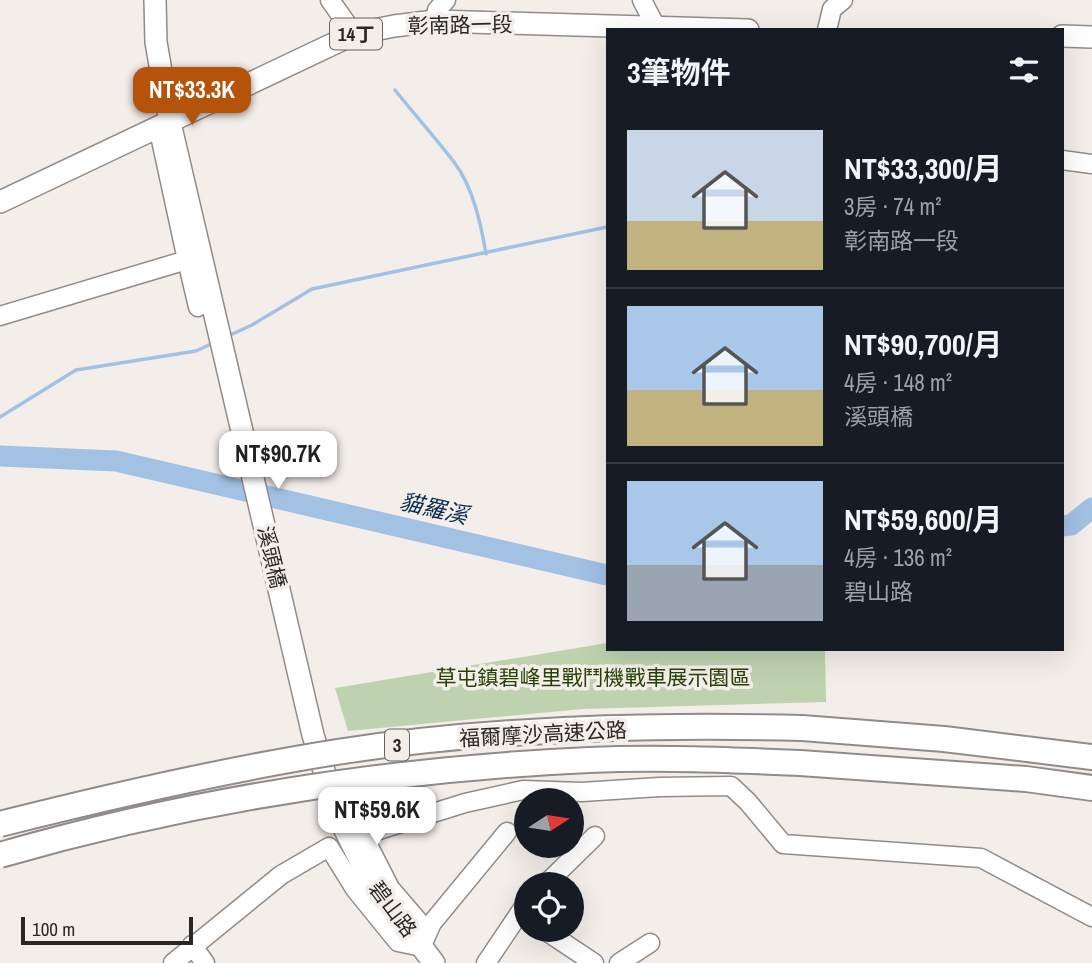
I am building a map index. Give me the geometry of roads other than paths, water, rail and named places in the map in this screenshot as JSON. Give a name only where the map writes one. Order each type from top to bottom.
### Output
[{"type":"highway","name":"福爾摩沙高速公路","points":[[0,824],[147,788],[337,752],[523,733],[664,727],[802,729],[944,739],[1092,757]]},
{"type":"highway","name":"福爾摩沙高速公路","points":[[0,855],[56,839],[216,803],[445,770],[592,760],[740,760],[800,763],[1026,779],[1092,788]]},
{"type":"main road","name":"溪頭橋","points":[[155,0],[156,42],[195,258],[313,735]]},
{"type":"main road","name":"彰南路一段","points":[[0,202],[354,34],[435,21],[636,28]]},
{"type":"main road","points":[[1064,36],[1092,37]]},
{"type":"main road","name":"碧山路","points":[[313,735],[338,816],[368,876],[428,955]]},
{"type":"lane","points":[[330,0],[354,34]]},
{"type":"lane","points":[[435,21],[437,10],[446,0]]},
{"type":"lane","points":[[642,0],[664,28]]},
{"type":"lane","points":[[827,28],[832,9],[844,0]]},
{"type":"lane","points":[[1064,160],[1092,164]]},
{"type":"lane","points":[[0,316],[195,258],[198,307]]},
{"type":"lane","points":[[428,955],[420,923],[390,888],[363,835],[465,803],[523,790],[582,792],[731,786],[783,844],[981,858],[1092,917]]},
{"type":"lane","points":[[428,955],[432,923],[507,832]]},
{"type":"lane","points":[[558,872],[595,836]]},
{"type":"lane","points":[[173,963],[281,874],[329,847],[355,889],[398,942],[428,955]]},
{"type":"lane","points":[[486,963],[514,925]]},
{"type":"lane","points":[[562,942],[594,963]]},
{"type":"lane","points":[[619,963],[650,943]]},
{"type":"lane","points":[[192,945],[205,963]]},
{"type":"waterway","points":[[395,90],[461,172],[475,206],[486,254]]},
{"type":"waterway","points":[[226,337],[252,325],[312,289],[606,227]]},
{"type":"waterway","points":[[0,417],[76,370],[196,351],[213,343]]},
{"type":"waterway","name":"貓羅溪","points":[[0,456],[116,461],[606,575]]},
{"type":"waterway","name":"貓羅溪","points":[[1064,526],[1071,525],[1092,508]]},
{"type":"park label","name":"草屯鎮碧峰里戰鬥機戰車展示園區","points":[[593,677]]}]
